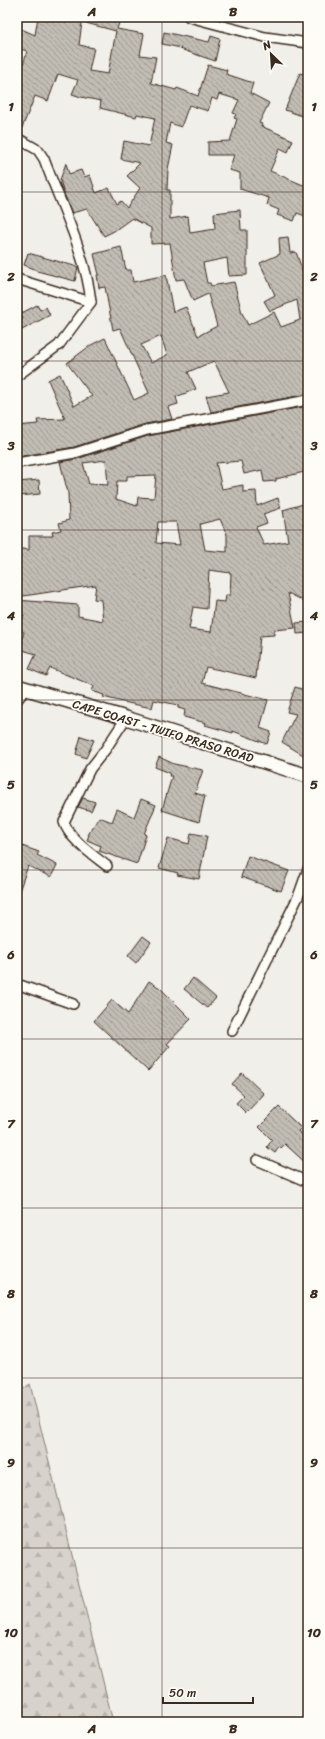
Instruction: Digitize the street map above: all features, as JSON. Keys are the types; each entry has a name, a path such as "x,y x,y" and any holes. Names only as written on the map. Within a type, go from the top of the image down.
{"main road":[{"name":"CAPE COAST - TWIFO PRASO ROAD","path":"20,692 126,718 308,776"}],"street":[{"path":"190,17 265,36 308,43"},
{"path":"17,138 38,150 44,160 76,245 88,282 91,302 59,345 17,376"},
{"path":"17,279 91,302"},
{"path":"17,463 75,453 147,430 308,400"},
{"path":"107,866 88,852 66,830 64,822 90,769 105,750 126,718"},
{"path":"232,1032 298,897 308,869"},
{"path":"17,984 73,1004"},
{"path":"257,1160 308,1182"}],"green space":[{"path":"30,1384 113,1722 17,1722 17,1394"}],"building":[{"path":"38,17 121,17 117,29 144,34 140,55 156,57 151,83 176,90 177,88 198,96 208,65 227,70 226,74 253,83 250,93 269,103 259,123 262,124 261,126 293,140 288,152 280,148 270,171 308,187 308,217 297,213 294,221 277,215 279,210 267,205 269,198 240,189 240,173 229,170 234,155 208,155 208,142 230,141 237,119 234,118 236,114 233,113 239,100 219,94 217,100 212,98 208,111 189,105 181,127 170,123 166,143 173,145 168,169 167,190 170,190 170,219 188,216 190,233 215,229 214,213 240,210 241,230 247,230 247,275 229,276 227,258 203,263 207,283 210,283 211,286 234,282 242,313 248,325 274,312 281,327 300,320 297,300 270,311 264,301 275,295 260,263 280,254 279,238 288,237 290,253 296,252 303,272 308,271 308,295 306,295 308,308 308,394 211,412 206,396 229,392 214,361 188,372 196,389 176,397 178,404 168,407 172,419 145,424 74,447 17,457 17,426 38,424 37,420 65,419 48,380 60,374 74,406 92,396 67,363 91,345 105,338 134,400 149,393 120,328 113,330 105,287 99,288 97,275 99,275 94,254 121,247 126,270 131,270 133,282 166,275 173,312 186,307 198,336 217,326 208,294 193,301 184,279 176,280 170,243 151,244 151,228 132,218 114,231 104,236 87,209 72,213 60,180 66,163 69,174 81,170 84,177 90,175 96,193 109,188 117,204 121,201 127,208 140,188 127,176 140,163 121,159 124,141 149,146 155,118 137,114 136,117 100,108 101,101 72,94 78,80 58,74 48,101 35,96 20,133 17,132 17,71 21,72 27,51 17,48 17,27 35,35","holes":["82,22 116,31 108,74 89,71 94,48 79,45","161,336 167,355 151,363 141,345"]},
{"path":"164,32 209,42 211,36 220,39 215,61 180,49 181,48 162,44"},
{"path":"300,73 308,76 308,118 285,110"},
{"path":"28,253 78,267 75,281 37,271 24,265"},
{"path":"37,305 40,310 46,307 50,315 22,330 18,322 23,319 20,314"},
{"path":"308,406 308,471 276,479 276,481 264,482 262,470 244,474 241,461 216,463 222,489 243,485 243,492 256,491 257,506 278,498 281,508 263,514 267,523 256,527 264,545 288,541 283,510 303,504 308,518 308,540 304,541 308,577 308,603 288,593 295,628 274,630 274,635 260,636 256,678 206,667 202,683 268,700 260,728 271,732 267,744 233,731 233,733 184,717 185,710 178,708 178,705 154,700 152,708 123,702 103,697 104,695 92,691 94,686 50,668 46,676 29,669 36,654 19,649 24,632 18,629 24,615 17,612 17,600 78,605 78,616 103,621 101,600 94,599 96,585 17,597 17,548 29,550 29,536 53,536 52,532 61,530 59,523 69,520 68,493 60,462 77,459 148,436","holes":["106,460 108,485 89,484 83,463","156,475 154,498 138,497 137,506 116,499 117,481 127,481 127,476","220,519 227,535 227,552 205,550 200,524","158,522 176,522 180,545 156,543","209,570 231,573 230,595 226,595 225,602 215,601 211,632 189,629 193,607 207,609"]},
{"path":"39,480 40,494 19,496 18,482"},
{"path":"308,622 308,633 297,634 296,623"},
{"path":"295,687 308,691 308,758 282,742 296,714 287,712"},
{"path":"81,736 94,740 86,758 76,754"},
{"path":"159,757 174,764 203,770 195,793 205,796 199,822 162,810 172,776 169,776 170,773 155,767"},
{"path":"83,798 95,802 91,811 78,807"},
{"path":"141,799 156,805 144,834 146,835 137,864 99,851 101,846 87,840 88,835 99,817 112,822 117,809 134,817"},
{"path":"191,833 207,836 199,879 177,875 178,873 159,868 168,838 189,844"},
{"path":"22,846 39,852 37,855 57,865 51,877 28,866 18,894 17,859"},
{"path":"248,856 289,871 281,891 241,877"},
{"path":"143,936 151,942 136,963 128,956"},
{"path":"193,978 216,998 207,1008 184,989"},
{"path":"149,981 160,988 191,1019 167,1044 170,1046 148,1071 94,1021 112,1000 128,1014"},
{"path":"242,1073 264,1094 246,1113 236,1103 244,1095 232,1084"},
{"path":"279,1107 301,1128 298,1131 308,1140 308,1165 285,1144 281,1148 279,1147 275,1153 267,1147 272,1140 259,1127"}]}
